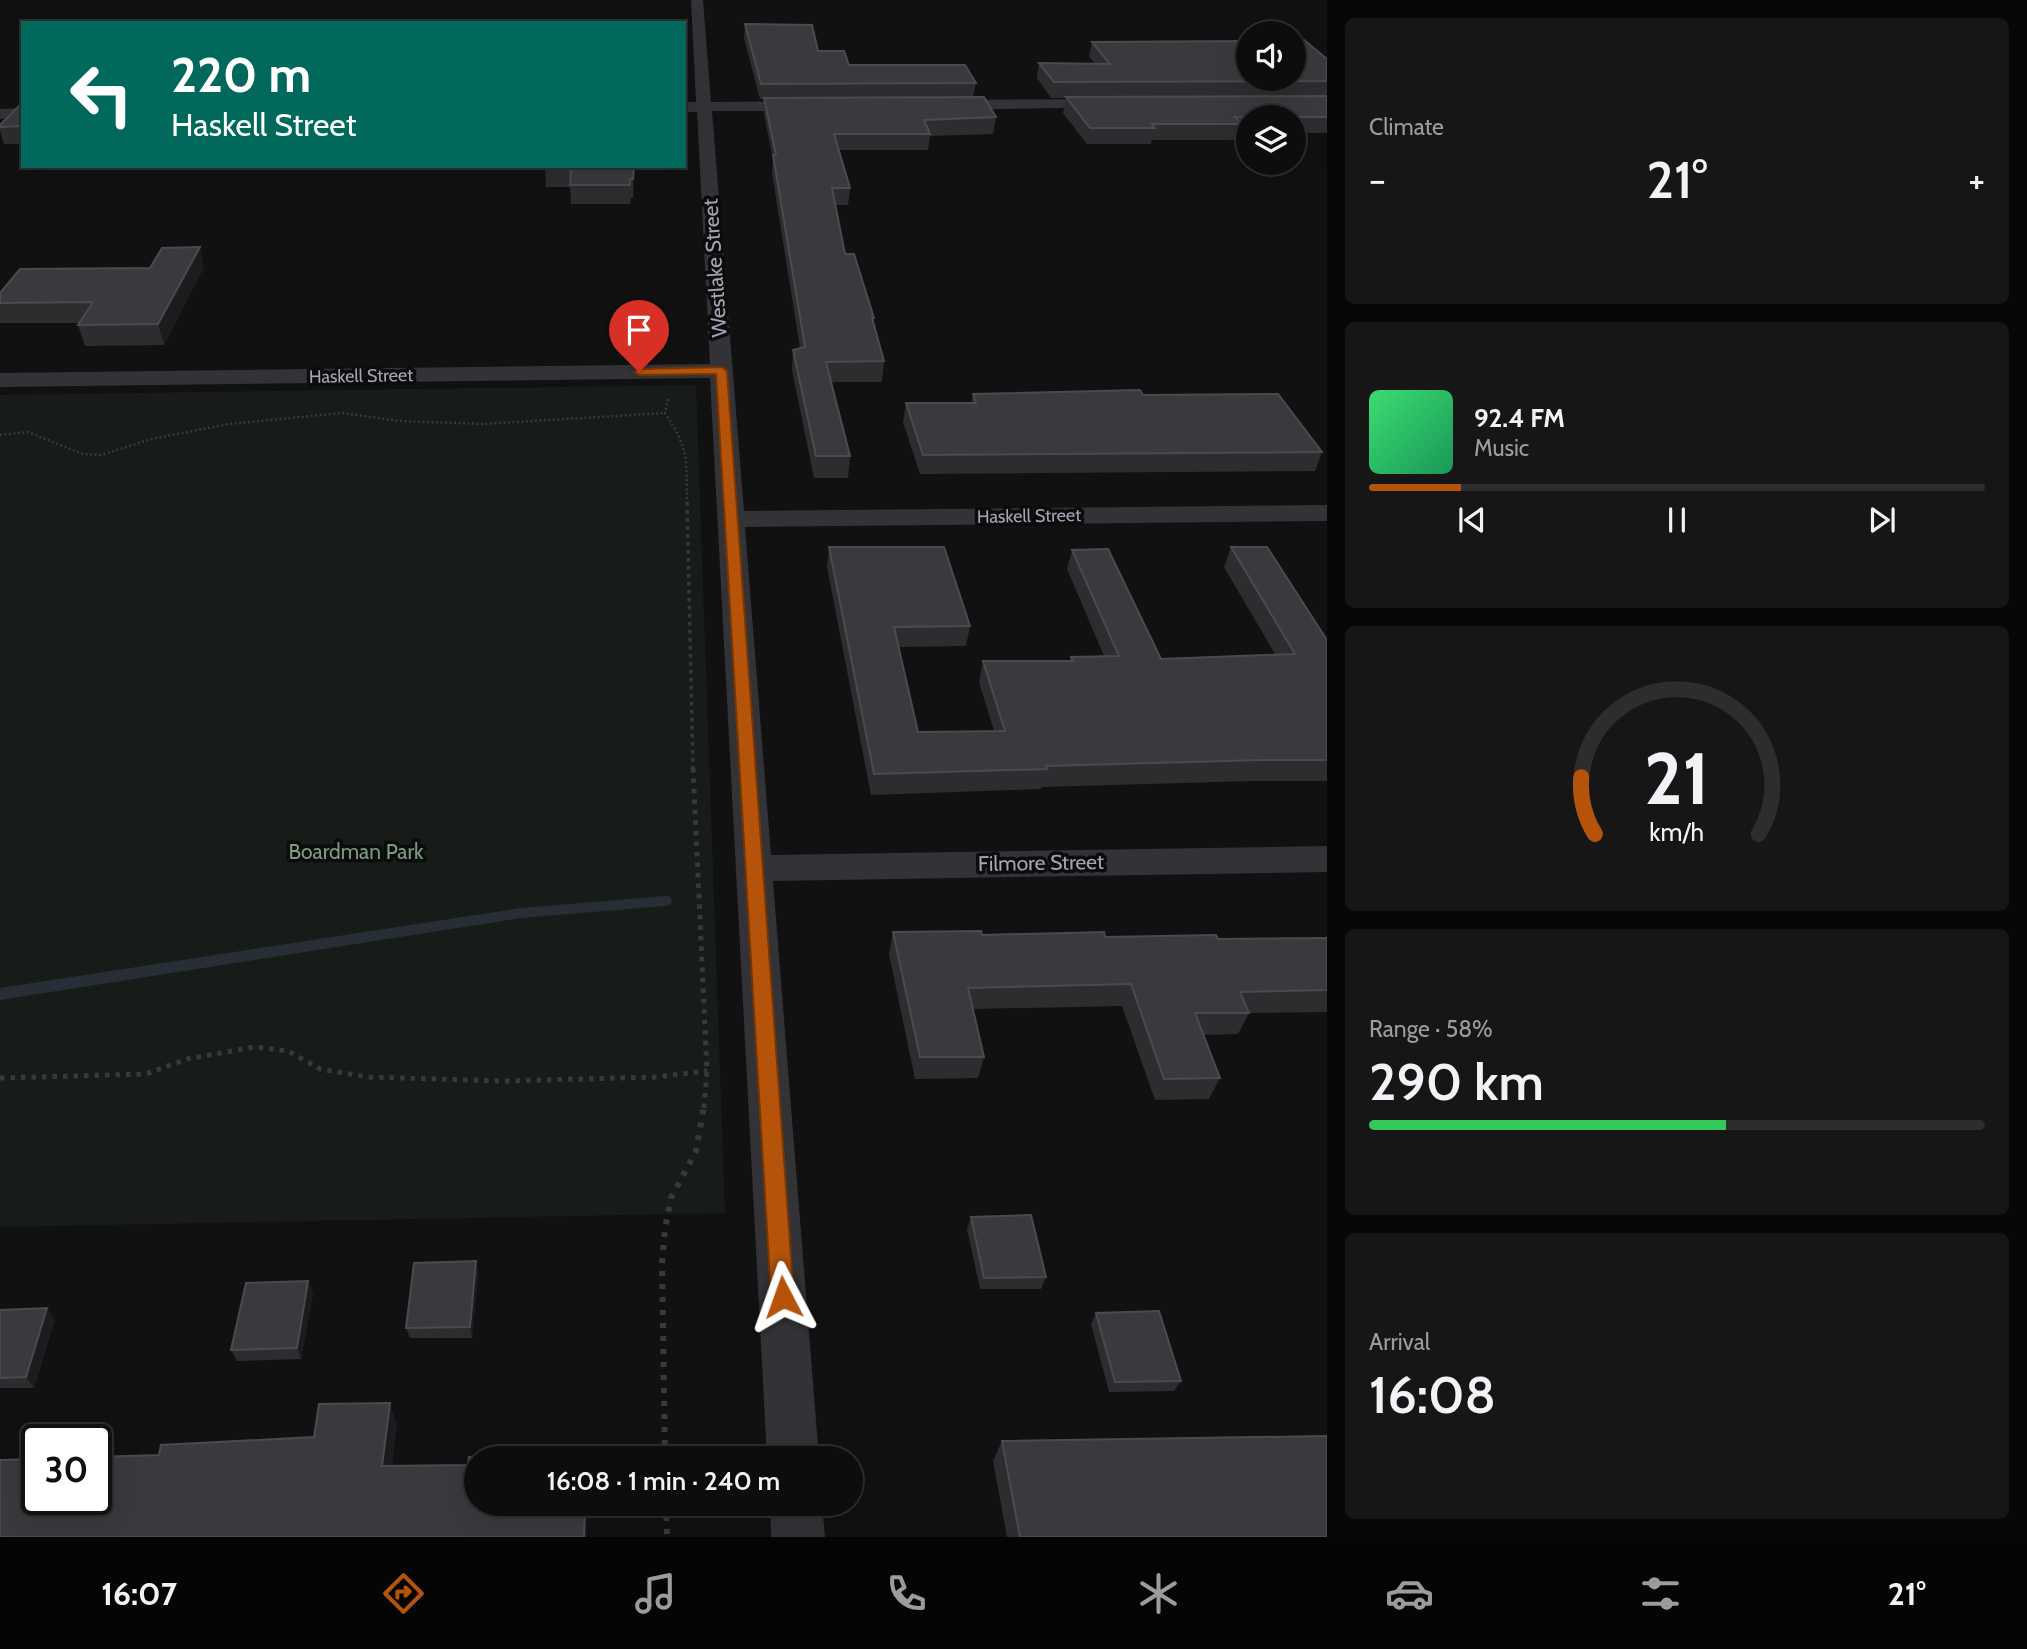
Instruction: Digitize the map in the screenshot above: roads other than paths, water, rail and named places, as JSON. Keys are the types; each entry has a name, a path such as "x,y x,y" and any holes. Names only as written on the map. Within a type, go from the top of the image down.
{"street":[{"name":"Westlake Street","path":"697,0 694,107 722,371 792,1446"},
{"path":"930,105 1123,104"},
{"path":"694,107 820,106"},
{"path":"0,114 21,113"},
{"name":"Haskell Street","path":"0,380 722,371"},
{"name":"Haskell Street","path":"732,519 1327,513"},
{"name":"Filmore Street","path":"755,869 1327,859"},
{"path":"797,1516 798,1537"}],"waterway":[{"path":"0,994 521,913 665,901"}],"park label":[{"name":"Boardman Park","path":"356,852"}]}
